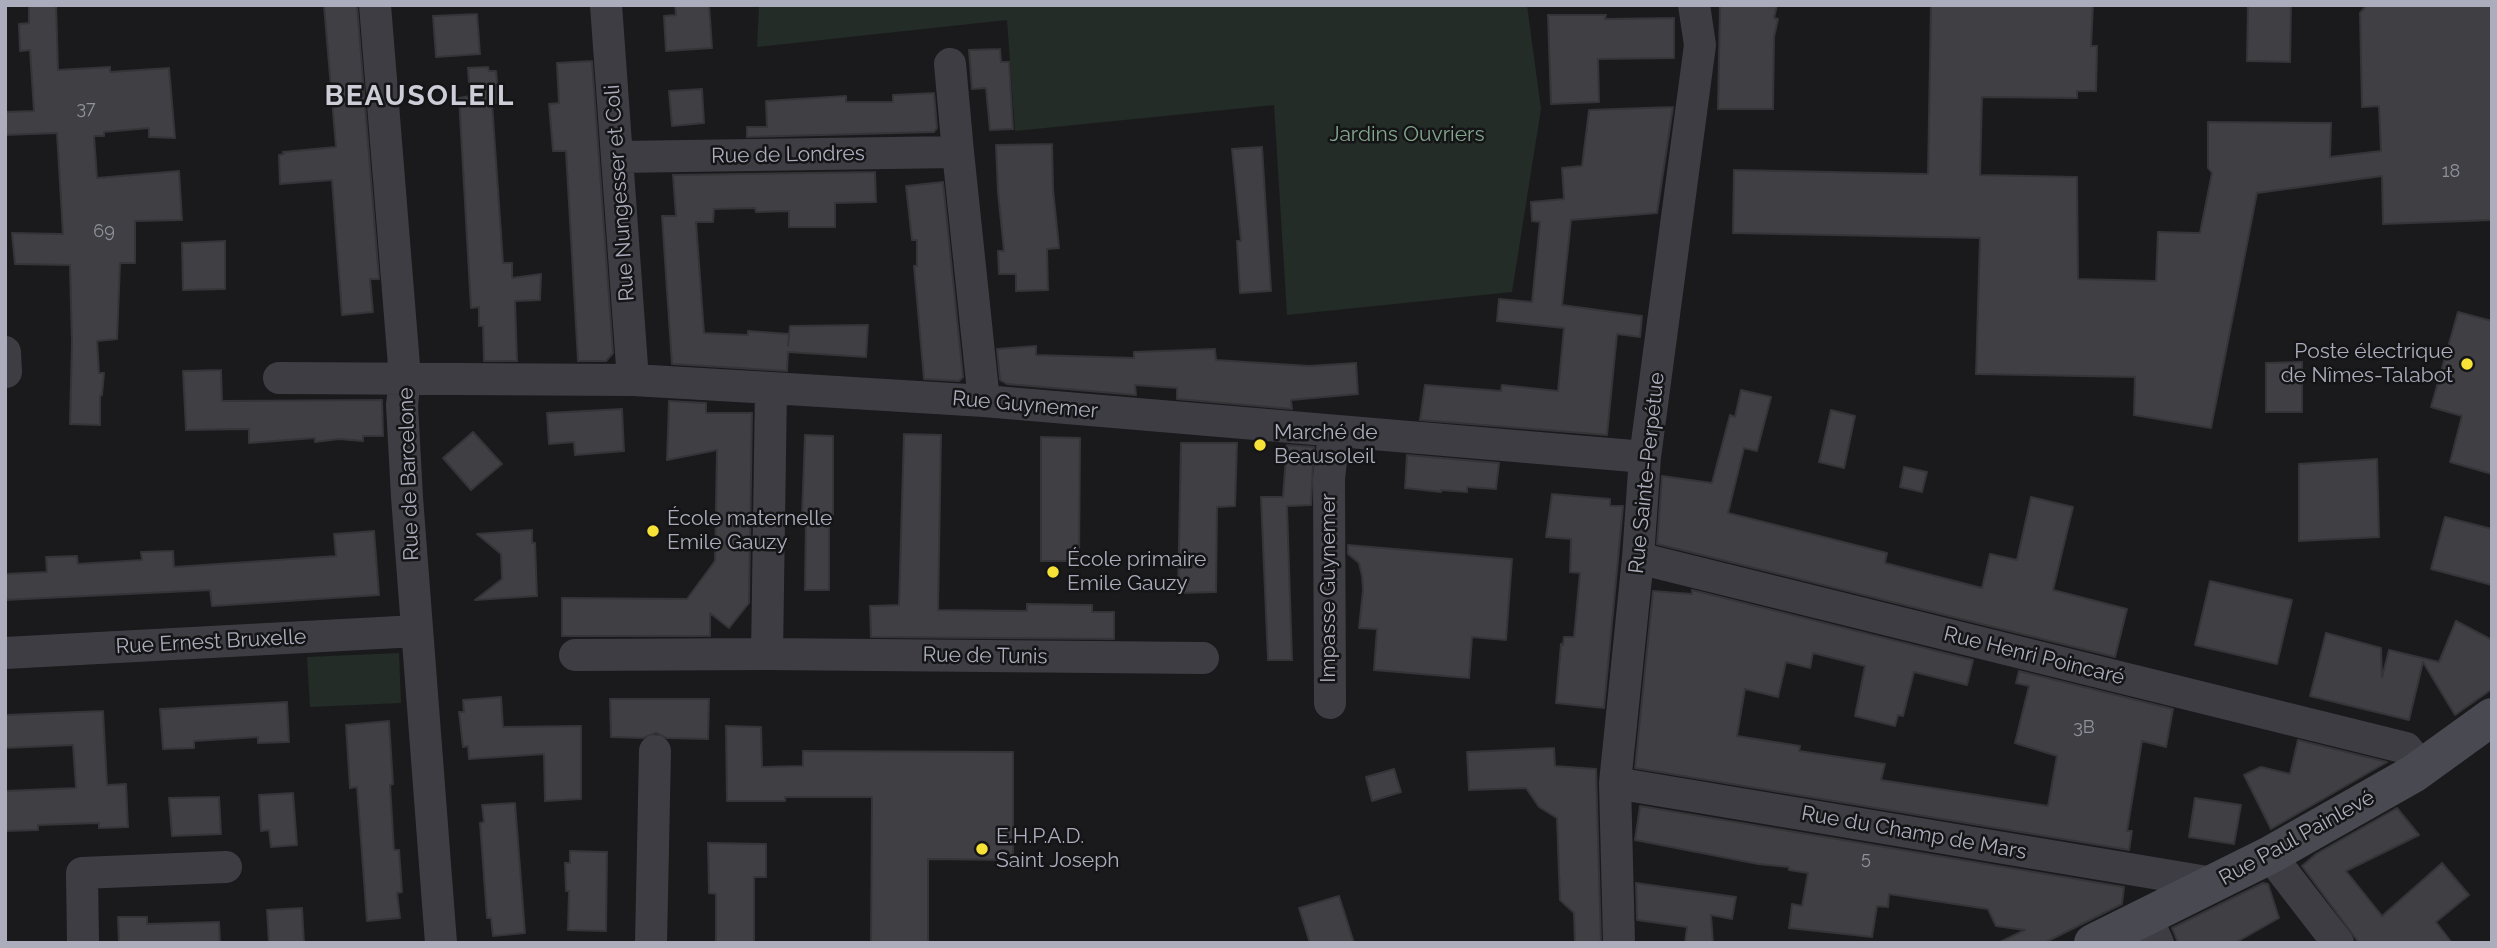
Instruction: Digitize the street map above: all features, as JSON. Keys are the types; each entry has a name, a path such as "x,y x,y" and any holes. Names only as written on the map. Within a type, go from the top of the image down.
{"street":[{"name":"Rue de Barcelone","path":"375,5 405,378 402,405 441,943"},
{"name":"Rue Nungesser et Coli","path":"606,5 633,380"},
{"name":"Rue Sainte-Perpétue","path":"1619,943 1615,783 1638,558 1645,457 1700,45 1694,5"},
{"path":"950,64 984,401"},
{"name":"Rue de Londres","path":"617,157 958,152"},
{"name":"Rue Guynemer","path":"279,378 633,380 984,401 1645,457"},
{"path":"767,654 771,388"},
{"name":"Impasse Guynemer","path":"1330,703 1329,479 1334,432"},
{"name":"Rue Henri Poincaré","path":"1638,558 2406,748 2422,768"},
{"name":"Rue Ernest Bruxelle","path":"5,653 417,631"},
{"name":"Rue de Tunis","path":"575,655 1203,658"},
{"name":"Rue Paul Painlevé","path":"2093,943 2152,930 2213,883 2270,855 2422,768 2492,717"},
{"path":"651,943 655,751"},
{"name":"Rue du Champ de Mars","path":"1615,783 2213,883"},
{"path":"2270,855 2338,943"},
{"path":"83,943 82,873 226,867"}],"green space":[{"name":"Jardins Ouvriers","path":"759,5 1527,5 1541,109 1512,292 1287,315 1274,105 1015,131 1007,20 757,47"},
{"path":"399,653 401,703 310,707 307,657"}],"building":[{"path":"29,5 56,5 58,70 110,67 110,72 169,68 175,138 149,137 149,128 104,132 104,136 94,136 97,178 179,171 182,220 135,221 135,263 120,263 117,339 97,341 99,373 104,373 100,396 100,425 70,424 70,265 15,264 12,233 63,234 57,133 5,135 5,112 34,111 30,50 20,51 19,24 29,23"},
{"path":"324,5 357,5 379,279 370,279 373,312 342,315 332,180 280,184 279,155 284,154 283,152 336,147"},
{"path":"675,5 709,5 712,48 666,51 664,16 676,15"},
{"path":"1720,5 1777,5 1774,18 1778,19 1774,37 1773,109 1718,109"},
{"path":"1931,5 2093,5 2091,46 2097,46 2096,91 2077,91 2077,98 1982,97 1980,175 2077,177 2078,279 2156,281 2158,232 2200,233 2212,173 2208,168 2208,122 2331,123 2330,157 2381,151 2379,106 2362,107 2360,13 2367,5 2492,5 2492,220 2383,224 2382,176 2257,193 2211,428 2134,415 2135,377 1976,374 1980,238 1733,233 1734,170 1928,174"},
{"path":"2248,5 2291,5 2290,62 2247,61"},
{"path":"477,14 480,54 436,57 433,16"},
{"path":"1548,15 1606,15 1605,19 1674,18 1674,58 1598,59 1599,102 1551,104"},
{"path":"1000,49 1001,62 1009,62 1013,129 990,130 986,88 972,89 969,50"},
{"path":"592,61 613,353 606,361 578,361 566,151 553,151 549,104 559,103 557,63"},
{"path":"488,67 489,71 496,71 499,103 492,103 503,263 512,263 512,278 541,274 540,300 515,301 517,361 484,361 483,326 479,326 479,307 471,308 459,98 470,96 468,68"},
{"path":"702,89 704,123 672,126 669,91"},
{"path":"934,93 937,128 934,132 747,137 747,127 767,127 766,101 846,96 846,102 893,102 893,95"},
{"path":"1673,107 1657,213 1571,220 1562,305 1642,316 1640,337 1617,334 1607,435 1420,420 1425,385 1501,391 1502,385 1558,391 1564,328 1497,321 1499,299 1532,302 1540,222 1532,221 1531,202 1564,199 1562,168 1582,166 1589,110"},
{"path":"1052,144 1059,248 1047,249 1048,290 1016,291 1016,274 999,274 998,251 1004,251 996,145"},
{"path":"1262,147 1271,291 1240,293 1237,241 1241,241 1232,149"},
{"path":"875,172 876,202 835,203 835,227 789,227 789,211 756,212 755,208 714,209 713,222 696,222 704,333 748,335 748,331 789,334 788,346 790,326 868,325 866,357 788,352 787,371 672,364 662,216 676,216 673,175"},
{"path":"943,182 963,377 959,381 924,379 914,266 917,266 917,240 912,240 906,186"},
{"path":"225,241 225,289 183,290 182,243"},
{"name":"Poste électrique de Nîmes-Talabot","path":"2458,312 2492,321 2492,474 2450,462 2462,416 2431,407"},
{"path":"1036,346 1036,355 1134,358 1134,352 1215,349 1216,360 1309,366 1356,363 1358,394 1291,400 1292,409 1177,399 1177,388 1135,385 1136,395 1007,384 1000,380 997,349"},
{"path":"2302,362 2302,412 2266,412 2266,363"},
{"path":"221,370 222,401 382,400 383,436 363,436 363,441 339,439 315,442 315,438 249,443 249,429 186,430 183,371"},
{"path":"1741,390 1771,397 1757,451 1744,448 1728,513 1887,553 1885,563 1982,588 1990,554 2017,560 2031,497 2073,507 2053,590 2127,609 2115,657 1657,544 1662,476 1712,483 1730,415 1735,417"},
{"path":"669,401 706,403 706,413 752,413 749,603 729,628 710,613 710,636 562,636 562,598 687,599 715,561 717,450 667,460"},
{"path":"622,409 624,451 575,455 574,442 549,444 547,413"},
{"path":"1831,410 1855,416 1844,468 1819,462"},
{"path":"473,432 502,464 471,490 443,458"},
{"path":"904,434 941,435 938,610 1027,611 1027,604 1092,605 1092,612 1114,612 1114,639 871,637 870,606 899,605"},
{"path":"805,435 833,436 829,590 805,590 806,516 802,516"},
{"path":"1041,437 1080,438 1079,561 1041,561"},
{"path":"1181,443 1237,443 1235,506 1217,507 1216,592 1178,593"},
{"path":"1287,445 1314,447 1311,505 1287,506 1292,660 1268,660 1261,497 1283,497"},
{"path":"1407,455 1499,463 1496,489 1467,487 1467,492 1441,492 1405,488"},
{"path":"2377,459 2379,537 2299,541 2299,464"},
{"path":"1904,467 1927,472 1922,492 1900,487"},
{"path":"1552,494 1610,499 1610,506 1623,506 1604,708 1556,703 1561,644 1563,645 1564,637 1574,637 1580,573 1570,572 1571,539 1546,537"},
{"path":"2445,517 2492,529 2492,585 2431,569"},
{"path":"532,530 537,596 475,600 502,579 501,554 477,534"},
{"path":"374,531 379,595 212,606 210,590 5,600 5,574 47,572 46,557 77,556 78,564 142,560 141,552 173,551 174,567 336,556 334,534"},
{"path":"1348,545 1512,559 1506,640 1472,637 1469,678 1374,670 1377,629 1359,628 1362,576 1359,563 1348,554"},
{"path":"2210,581 2292,600 2277,664 2195,645"},
{"path":"1692,590 1973,660 1967,685 1914,672 1903,716 1898,715 1895,726 1855,716 1865,666 1813,653 1810,668 1786,662 1778,697 1745,689 1737,736 1800,746 1799,751 1885,764 1881,780 2048,806 2057,756 2015,743 2029,686 2016,683 2019,671 2173,709 2166,747 2142,741 2127,831 2132,831 2129,850 1635,768 1653,591 1692,594"},
{"path":"2456,621 2492,640 2492,689 2455,715 2423,662 2409,720 2310,696 2326,633 2381,648 2382,677 2389,650 2439,662"},
{"path":"501,697 503,727 581,726 581,799 545,801 544,754 469,759 468,746 463,747 459,712 464,712 463,700"},
{"path":"610,699 709,699 708,739 667,738 656,733 643,738 611,737"},
{"path":"287,702 289,742 258,743 258,737 194,741 194,748 163,749 160,709"},
{"path":"103,711 107,785 126,784 128,827 99,828 99,823 38,825 38,830 5,831 5,791 76,788 73,745 5,748 5,715"},
{"path":"389,721 394,850 399,850 402,892 397,893 400,918 367,921 357,787 350,788 346,725"},
{"name":"E.H.P.A.D. Saint Joseph","path":"726,726 761,727 762,767 803,766 803,751 1013,752 1013,860 928,859 928,943 871,943 872,797 785,797 785,801 727,801"},
{"path":"2298,740 2387,762 2271,829 2244,775 2261,767 2290,774"},
{"path":"1554,748 1555,766 1596,769 1601,943 1575,943 1574,913 1560,900 1557,818 1539,807 1526,788 1469,790 1467,752"},
{"path":"1394,769 1401,792 1372,801 1366,777"},
{"path":"293,793 297,845 271,847 269,830 261,831 259,795"},
{"path":"219,797 221,834 172,836 169,798"},
{"path":"2195,798 2241,805 2234,844 2189,837"},
{"path":"515,803 525,933 493,936 491,918 487,918 480,823 484,822 482,805"},
{"path":"1640,806 2124,887 2122,904 2044,943 1998,943 2025,930 1996,926 1988,909 1889,894 1888,907 1877,906 1872,937 1789,928 1792,904 1802,906 1808,873 1789,870 1789,867 1758,864 1635,840"},
{"path":"2397,808 2419,835 2346,871 2382,916 2442,863 2469,895 2436,922 2452,943 2359,943 2302,866 2316,854"},
{"path":"708,843 766,844 766,877 754,877 754,943 716,943 716,894 709,893"},
{"path":"570,851 607,852 606,931 568,930 569,891 566,891 565,863 570,863"},
{"path":"1636,883 1736,897 1732,919 1711,915 1713,943 1685,943 1687,927 1637,920"},
{"path":"2263,883 2268,884 2279,918 2235,943 2178,943 2172,928"},
{"path":"1339,896 1354,943 1310,943 1299,908"},
{"path":"302,908 304,943 269,943 267,910"},
{"path":"118,917 147,917 147,924 219,922 220,943 119,943"}],"place":[{"name":"Poste électrique de Nîmes-Talabot","path":"2467,364"},
{"name":"Marché de Beausoleil","path":"1260,445"},
{"name":"École maternelle Emile Gauzy","path":"653,531"},
{"name":"École primaire Emile Gauzy","path":"1053,572"},
{"name":"E.H.P.A.D. Saint Joseph","path":"982,849"}],"district":[{"name":"BEAUSOLEIL","path":"420,97"}]}
